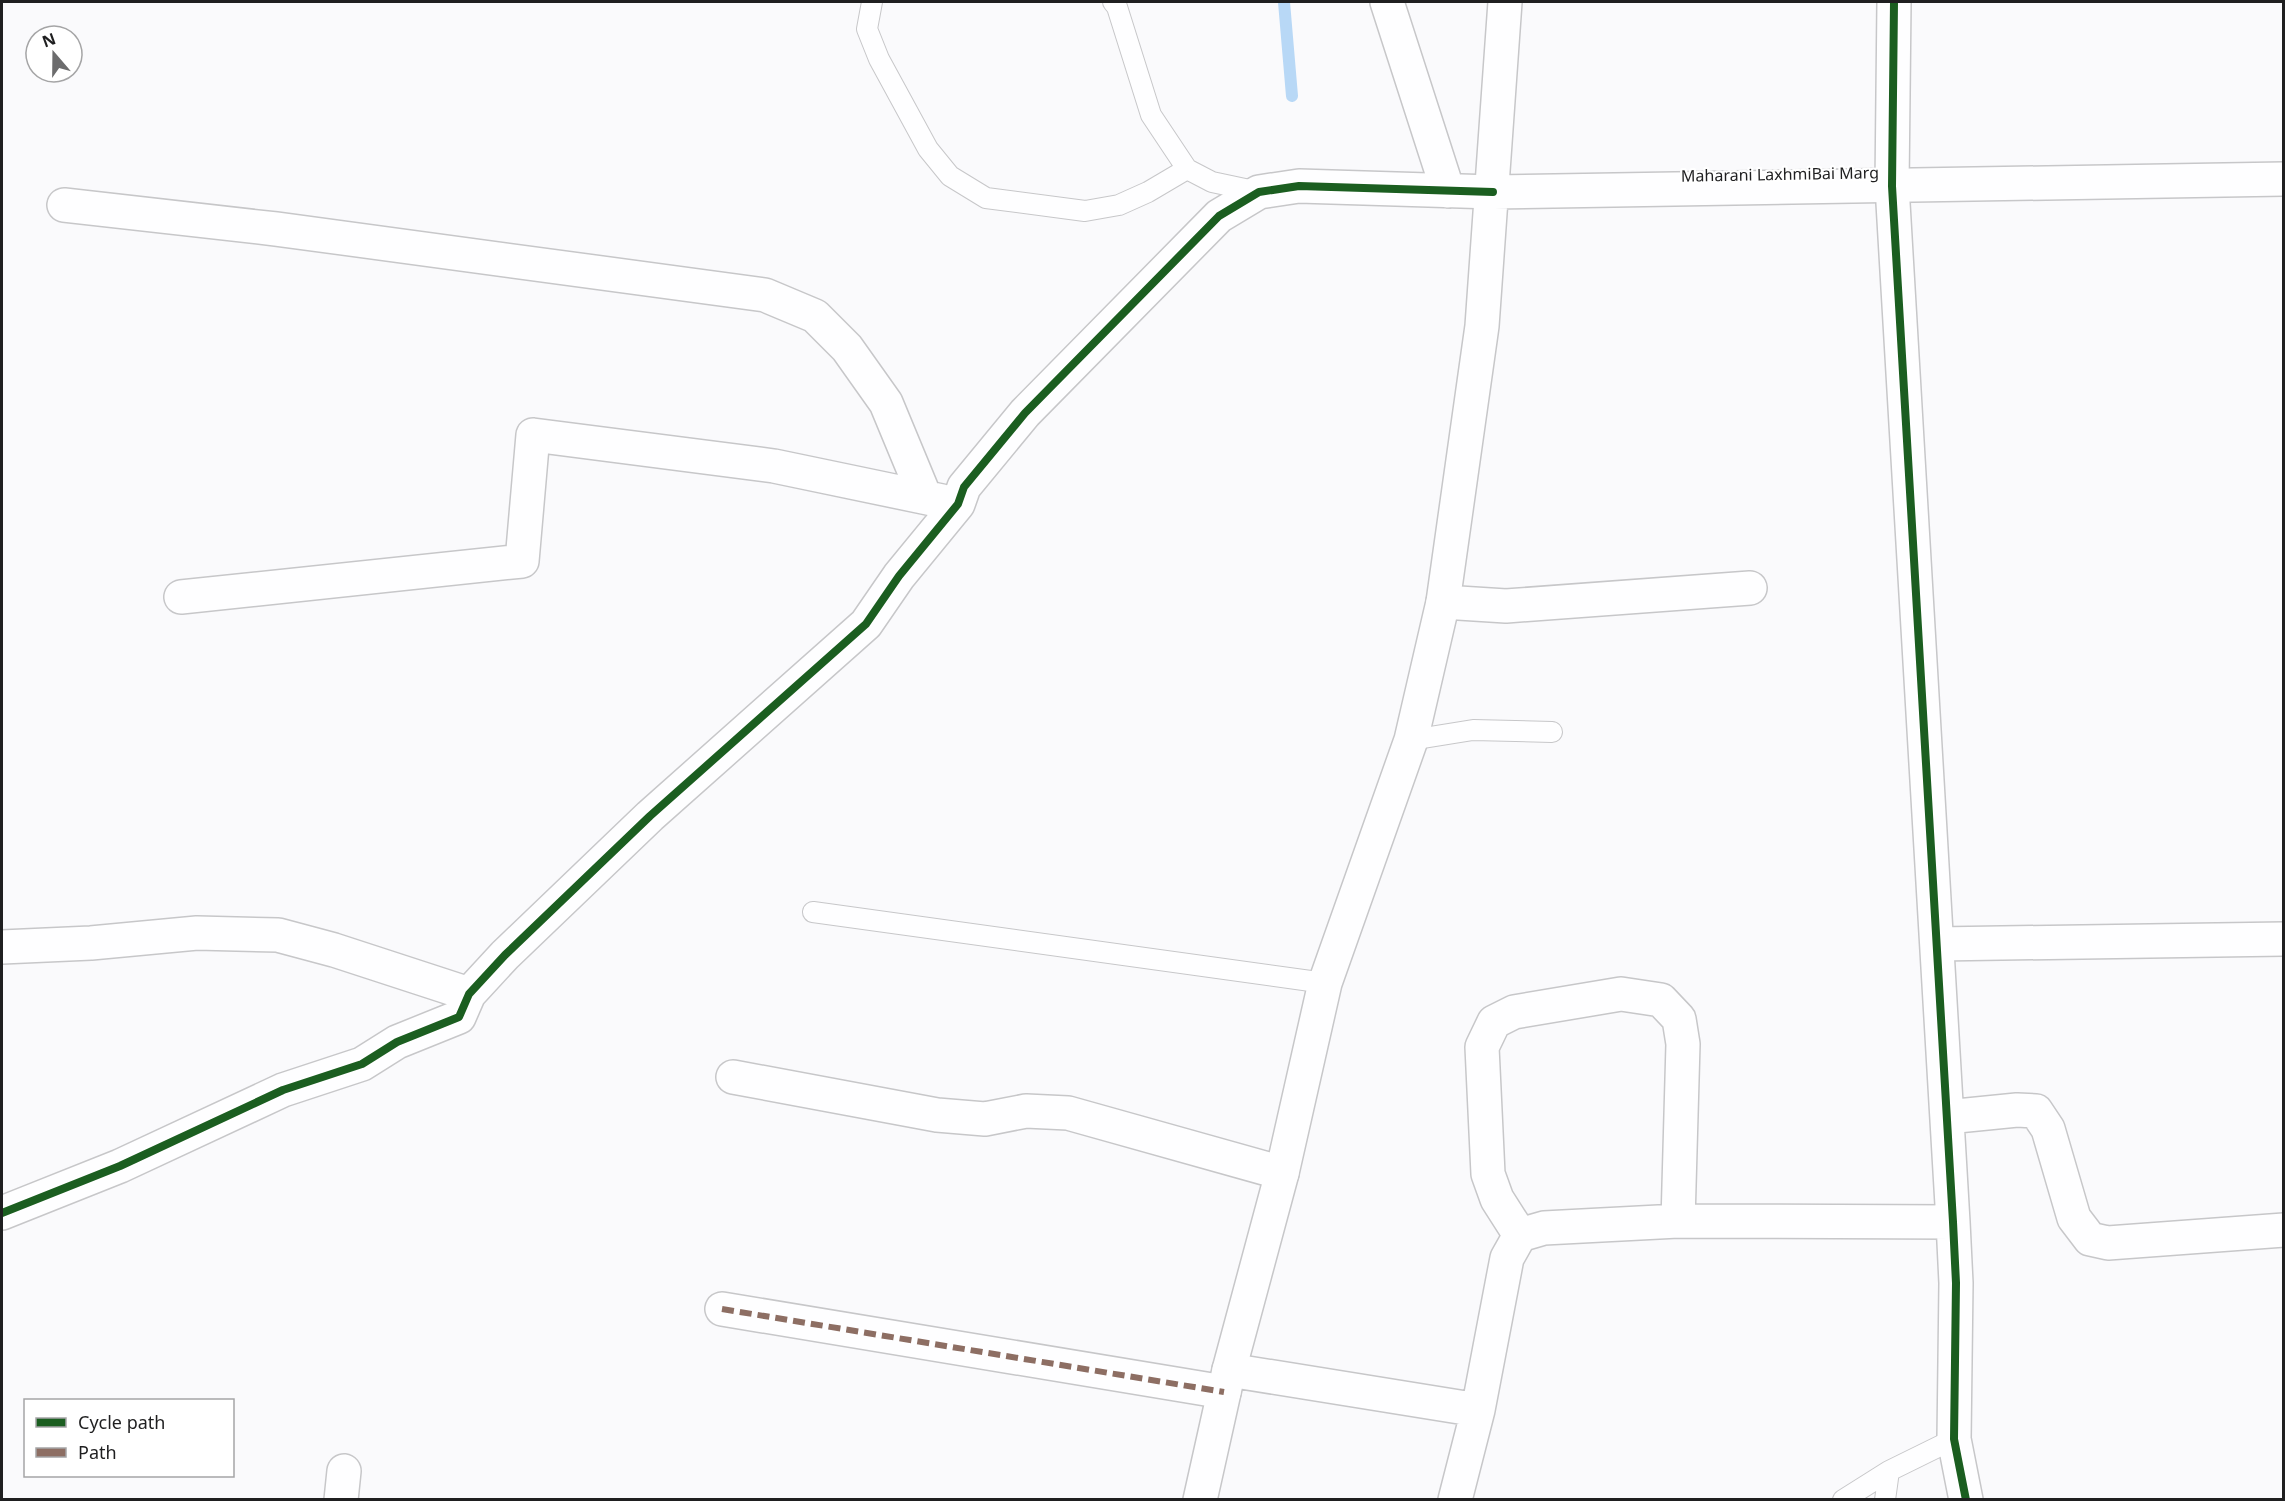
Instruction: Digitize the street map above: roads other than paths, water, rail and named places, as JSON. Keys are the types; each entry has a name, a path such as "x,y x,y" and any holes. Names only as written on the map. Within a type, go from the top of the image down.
{"street":[{"path":"1387,2 1448,190"},
{"path":"1200,1500 1227,1381 1282,1173 1325,983 1411,741 1443,602 1482,326 1493,192 1504,2"},
{"path":"1894,2 1892,186 1953,1222 1956,1283 1954,1439 1965,1500"},
{"name":"Maharani LaxhmiBai Marg","path":"1259,192 1299,186 1493,192 2283,179"},
{"path":"2,1213 120,1166 283,1090 362,1064 397,1042 459,1017 469,994 505,955 650,816 866,624 899,576 958,504 964,487 1025,413 1219,216 1259,192"},
{"path":"64,205 276,229 765,295 815,316 847,348 886,403 925,497"},
{"path":"181,597 522,561 533,435 774,466 958,504"},
{"path":"1443,602 1506,606 1750,588"},
{"path":"2,947 91,943 197,933 278,935 356,957 469,994"},
{"path":"1937,944 2283,939"},
{"path":"1520,1236 1497,1199 1488,1174 1482,1047 1494,1022 1514,1012 1621,994 1661,1000 1679,1018 1683,1044 1678,1221"},
{"path":"733,1077 937,1115 985,1119 1026,1111 1068,1113 1282,1173"},
{"path":"1947,1117 2017,1110 2036,1111 2048,1129 2074,1218 2090,1239 2108,1243 2283,1230"},
{"path":"1455,1500 1478,1410 1507,1258 1520,1236 1544,1228 1678,1221 1953,1222"},
{"path":"722,1309 1227,1381 1478,1410"}],"lane":[{"path":"872,2 867,29 879,59 928,149 950,176 986,198 1085,211 1119,205 1148,192 1187,169"},
{"path":"1113,2 1117,7 1151,115 1187,169 1212,182 1259,192"},
{"path":"1411,741 1473,730 1552,732"},
{"path":"813,912 1325,983"},
{"path":"1843,1500 1888,1471 1954,1439"},
{"path":"1885,1500 1888,1471"}],"waterway":[{"path":"1284,2 1292,96"}]}
